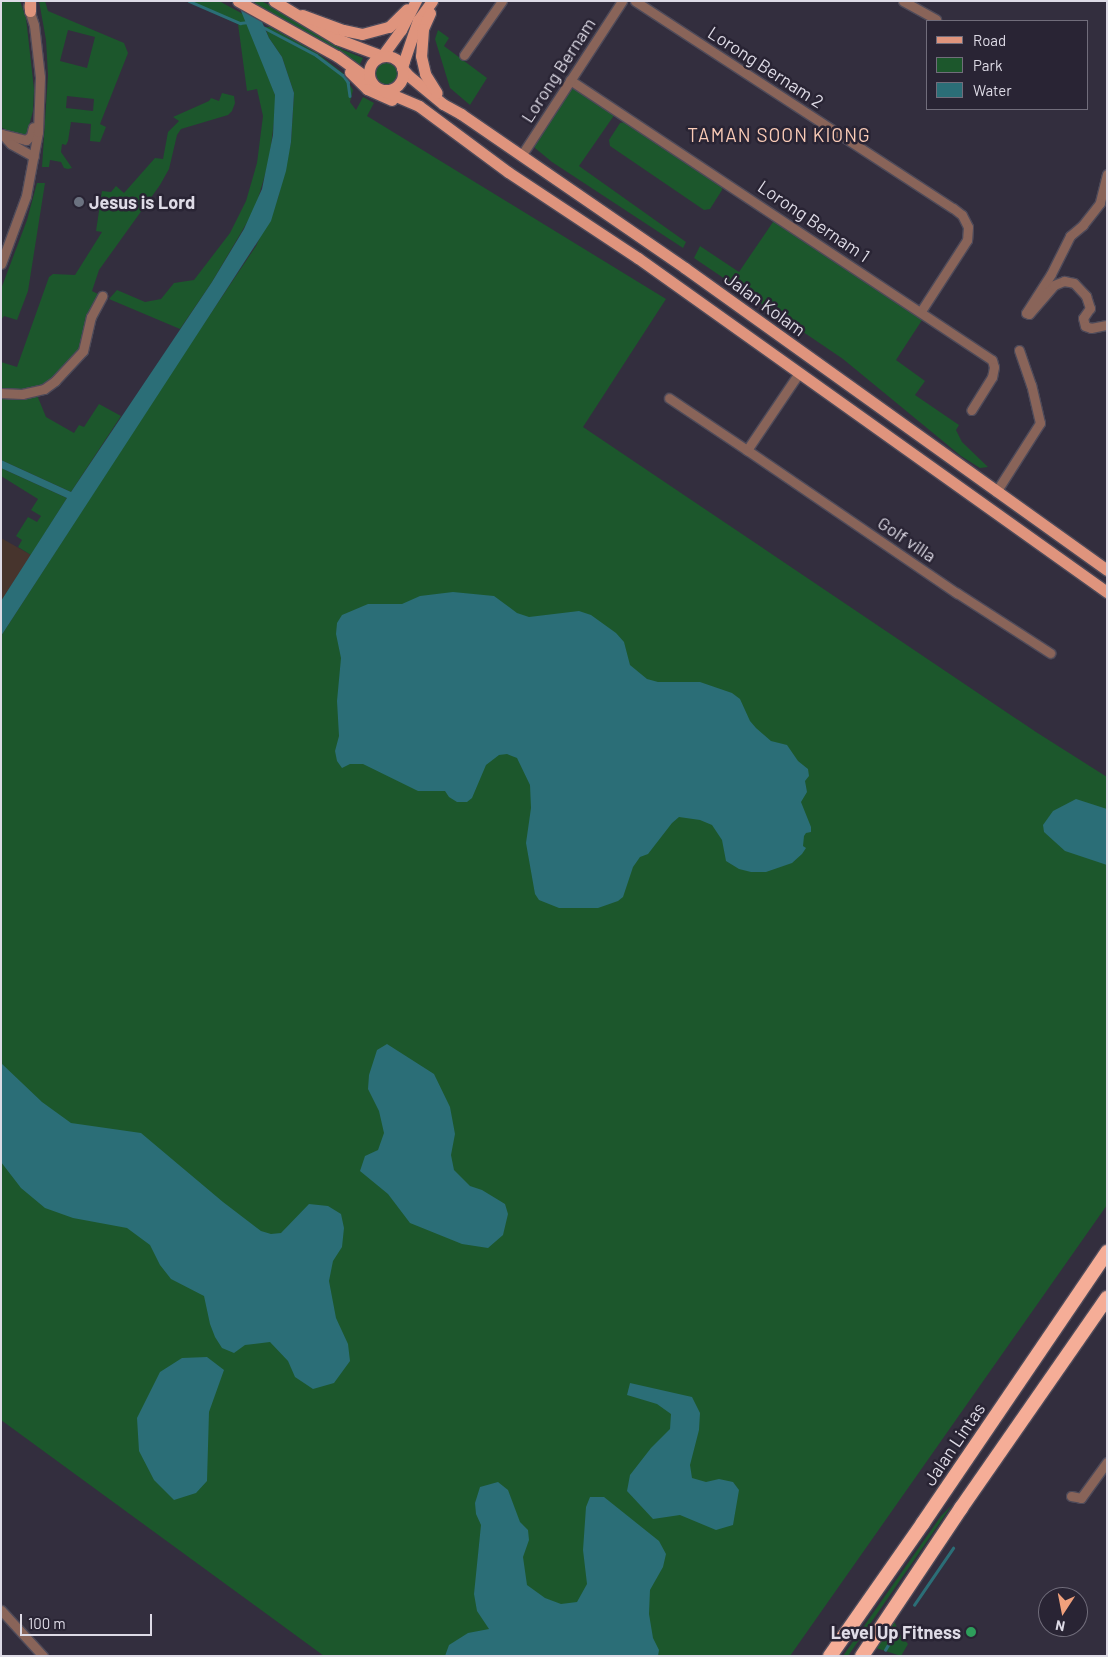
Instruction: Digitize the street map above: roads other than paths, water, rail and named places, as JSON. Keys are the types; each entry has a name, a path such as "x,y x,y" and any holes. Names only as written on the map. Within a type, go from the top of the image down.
{"highway":[{"name":"Jalan Lintas","path":"830,1656 1107,1252"},
{"path":"862,1656 961,1508 1107,1298"},
{"path":"923,1523 946,1498 951,1496 958,1500 961,1508"}],"main road":[{"name":"Jalan Kolam","path":"238,1 337,56 369,79"},
{"path":"274,1 296,13 318,19 342,30 362,34 389,27 414,1"},
{"path":"414,1 401,30 382,56 371,65 369,79 375,87 384,91 394,89 401,82 402,68 414,29 431,2"},
{"path":"431,2 422,36 422,66 434,91 461,114"},
{"path":"296,13 303,20 351,46 397,60 402,68"},
{"name":"Jalan Kolam","path":"324,50 368,90 383,98 430,115"},
{"name":"Jalan Kolam","path":"402,68 443,104 461,114 685,268 1107,570"},
{"name":"Jalan Kolam","path":"384,91 419,106 508,172 638,258 1107,592"},
{"path":"858,392 864,407 860,415"}],"street":[{"path":"464,55 502,1"},
{"name":"Lorong Bernam","path":"521,156 622,1"},
{"name":"Lorong Bernam 2","path":"635,1 962,215 968,227 966,240 921,311"},
{"path":"903,1 936,19"},
{"path":"1,264 26,196 40,116 38,53 29,4"},
{"name":"Lorong Bernam 1","path":"570,80 921,311 992,360 994,367 992,377 971,410"},
{"path":"2,134 21,140 30,139 34,122 40,116"},
{"path":"2,134 12,144 34,157"},
{"path":"1107,174 1100,203 1084,225 1070,236 1051,274 1026,312 1028,314 1054,285 1064,281 1074,283 1086,296 1090,308 1083,318 1086,326 1090,328 1107,325"},
{"path":"1,393 22,394 44,389 55,381 83,352 91,317 102,296"},
{"path":"996,492 1040,423 1031,384 1019,350"},
{"path":"747,450 799,373"},
{"name":"Golf villa","path":"670,398 957,593 1050,653"},
{"path":"1071,1496 1081,1498 1107,1462"},
{"path":"1,1610 43,1656"}],"water":[{"path":"237,1 253,1 269,38 282,57 294,93 291,142 286,171 271,221 1,636 1,601 67,498 1,468 1,460 71,492 212,282 244,229 262,189 273,135 275,95"},
{"path":"453,592 494,596 517,613 529,617 579,611 591,615 616,633 624,642 630,665 647,679 658,682 700,682 732,693 740,699 750,721 756,728 771,741 787,745 798,761 808,769 809,776 805,781 807,792 801,802 811,827 811,832 806,833 804,836 803,846 806,848 802,854 792,863 766,872 751,872 739,869 726,861 722,840 712,825 700,820 679,817 672,823 648,854 640,857 633,867 623,897 618,901 598,908 559,908 539,900 535,894 526,843 531,808 530,785 517,758 507,754 499,755 486,765 472,798 467,802 457,802 449,797 445,791 418,791 363,764 350,764 342,768 337,761 335,751 339,736 337,701 341,658 336,634 337,623 342,615 368,604 402,604 420,596"},
{"path":"1076,799 1107,809 1107,865 1065,851 1044,832 1043,825 1053,811"},
{"path":"387,1044 434,1074 450,1107 455,1134 451,1155 454,1170 470,1186 482,1190 505,1204 508,1214 503,1235 488,1248 462,1244 410,1223 388,1194 360,1171 365,1156 378,1150 384,1133 379,1111 368,1089 369,1075 377,1050"},
{"path":"1,1063 42,1102 71,1123 141,1133 223,1202 261,1231 271,1234 281,1233 309,1204 328,1206 341,1214 344,1228 342,1247 333,1261 329,1281 336,1318 348,1344 350,1361 334,1383 313,1389 295,1377 288,1361 270,1342 245,1345 234,1353 222,1348 210,1324 204,1296 171,1279 160,1265 150,1245 127,1228 73,1218 45,1208 21,1188 1,1162"},
{"path":"207,1357 224,1370 209,1412 207,1481 196,1493 174,1500 154,1480 139,1451 137,1418 160,1372 182,1358"},
{"path":"630,1383 692,1397 700,1413 699,1430 690,1465 692,1478 706,1482 719,1479 733,1482 739,1490 733,1525 716,1530 680,1515 653,1519 627,1491 630,1475 651,1448 670,1429 671,1414 657,1404 627,1395"},
{"path":"498,1482 508,1490 520,1522 528,1530 529,1540 523,1557 527,1585 545,1598 561,1604 577,1602 587,1584 583,1550 586,1507 590,1497 604,1497 659,1541 666,1554 663,1567 650,1590 649,1614 653,1638 659,1650 658,1656 445,1656 449,1645 468,1633 489,1629 477,1611 474,1594 481,1525 476,1514 475,1503 480,1487"}],"waterway":[{"path":"189,1 240,23 248,22"},
{"path":"263,27 316,55 343,75 348,82 350,96"},
{"path":"914,1605 953,1548"},
{"path":"885,1650 897,1630"}],"place":[{"name":"Jesus is Lord","path":"79,202"},
{"name":"Level Up Fitness","path":"971,1632"}],"district":[{"name":"TAMAN SOON KIONG","path":"779,135"}]}
